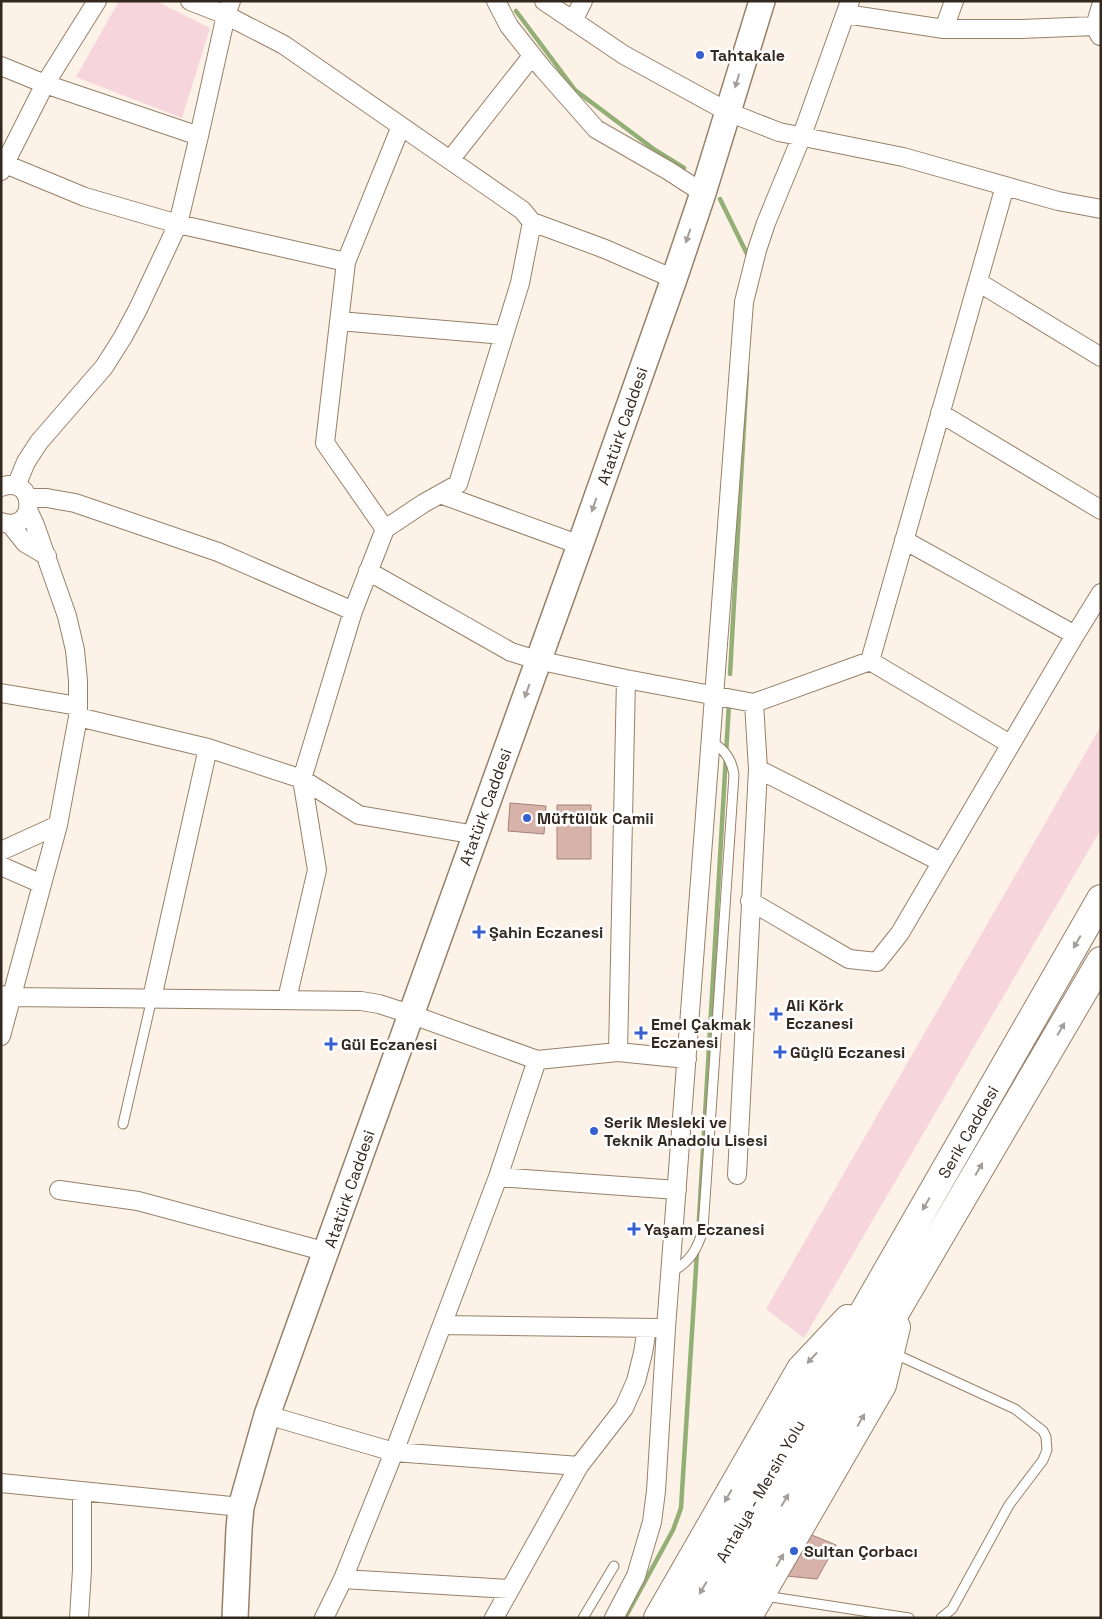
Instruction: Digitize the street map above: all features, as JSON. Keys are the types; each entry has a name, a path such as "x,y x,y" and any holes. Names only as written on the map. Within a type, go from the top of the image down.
{"highway":[{"name":"Serik Caddesi","path":"893,1289 1101,899"},
{"name":"Serik Caddesi","path":"845,1371 893,1289 1101,961"},
{"path":"753,1606 882,1385 890,1352 893,1289"},
{"path":"658,1618 802,1369 893,1289"},
{"name":"Antalya - Mersin Yolu","path":"685,1618 845,1371"},
{"name":"Antalya - Mersin Yolu","path":"716,1618 845,1371"}],"main road":[{"name":"Atatürk Caddesi","path":"235,1618 241,1507 267,1415 327,1252 410,1014 476,835 674,279 703,193 762,1"}],"street":[{"path":"97,1 45,84 3,168 85,197 178,224 346,262"},
{"path":"190,1 229,8 522,210 532,222 604,248 674,279"},
{"path":"496,1 509,26 532,56 596,129 703,193"},
{"path":"544,1 624,55 728,112 779,132 801,138 904,157 1058,201 1101,209"},
{"path":"573,21 583,1"},
{"path":"944,29 954,1"},
{"path":"614,1618 636,1576 652,1522 656,1491 670,1273 744,302 757,250 801,138 848,8 944,29 1098,31 1101,6"},
{"path":"5,523 21,520 18,495 26,462 39,442 104,367 138,309 178,224 229,8"},
{"path":"450,160 532,56"},
{"path":"1,66 45,84 199,136"},
{"path":"385,529 325,443 346,262 401,126"},
{"path":"870,661 1005,186"},
{"path":"287,999 317,870 302,779 354,611 385,529 424,503 458,484 520,282 532,222"},
{"path":"978,282 1101,357"},
{"path":"339,321 504,335"},
{"path":"940,413 1101,510"},
{"path":"440,494 580,545"},
{"path":"1,1036 6,996 42,884 58,824 78,711 75,650 67,616 47,556 18,495"},
{"path":"18,495 75,502 209,549 354,611"},
{"path":"5,523 25,543 47,556"},
{"path":"904,540 1074,635"},
{"path":"368,570 511,652 626,680 754,702 870,661"},
{"path":"750,901 849,959 877,962 900,933 1074,635 1101,594"},
{"path":"870,661 1010,744"},
{"path":"618,1052 626,680"},
{"path":"1,693 78,711 208,748 302,779 359,815 476,835"},
{"path":"736,1175 758,769 754,702"},
{"path":"152,998 208,748"},
{"path":"758,769 941,862"},
{"path":"1,851 58,824"},
{"path":"1,866 42,884"},
{"path":"6,996 361,1001 379,1004 410,1014 537,1060 618,1052 687,1059"},
{"path":"324,1618 343,1579 394,1452 498,1176 537,1060"},
{"path":"498,1176 677,1190"},
{"path":"59,1190 138,1201 327,1252"},
{"path":"442,1325 666,1328"},
{"path":"494,1618 579,1466 624,1408 636,1381 647,1328"},
{"path":"267,1415 394,1452 579,1466"},
{"path":"1,1483 241,1507"},
{"path":"79,1618 82,1570 82,1491"},
{"path":"343,1579 509,1589"}],"lane":[{"path":"670,1273 689,1259 696,1250 703,1229 734,775 733,767 726,754 710,742"},
{"path":"123,1124 152,998"},
{"path":"890,1352 1015,1409 1043,1431 1048,1444 1043,1460 1009,1505 952,1609 941,1618"},
{"path":"583,1618 614,1566"},
{"path":"753,1606 909,1618"}],"shaded area":[{"path":"119,1 156,1 210,28 182,118 76,77"},
{"path":"1101,726 1101,829 804,1338 766,1309"}],"building":[{"name":"Müftülük Camii","path":"510,803 546,806 544,834 508,831"},
{"path":"557,805 591,805 591,859 557,859"},
{"path":"802,1531 836,1545 817,1579 776,1575"}],"waterway":[{"path":"516,11 575,90 655,150 684,168"},
{"path":"720,199 749,258"},
{"path":"730,674 747,372"},
{"path":"698,1236 729,703"},
{"path":"625,1618 673,1530 681,1508 697,1252"}],"place":[{"name":"Tahtakale","path":"700,55"},
{"name":"Müftülük Camii","path":"527,818"},
{"name":"Şahin Eczanesi","path":"479,932"},
{"name":"Ali Körk Eczanesi","path":"776,1014"},
{"name":"Emel Çakmak Eczanesi","path":"641,1033"},
{"name":"Gül Eczanesi","path":"331,1044"},
{"name":"Güçlü Eczanesi","path":"780,1052"},
{"name":"Serik Mesleki ve Teknik Anadolu Lisesi","path":"594,1131"},
{"name":"Yaşam Eczanesi","path":"634,1229"},
{"name":"Sultan Çorbacı","path":"794,1551"}]}
